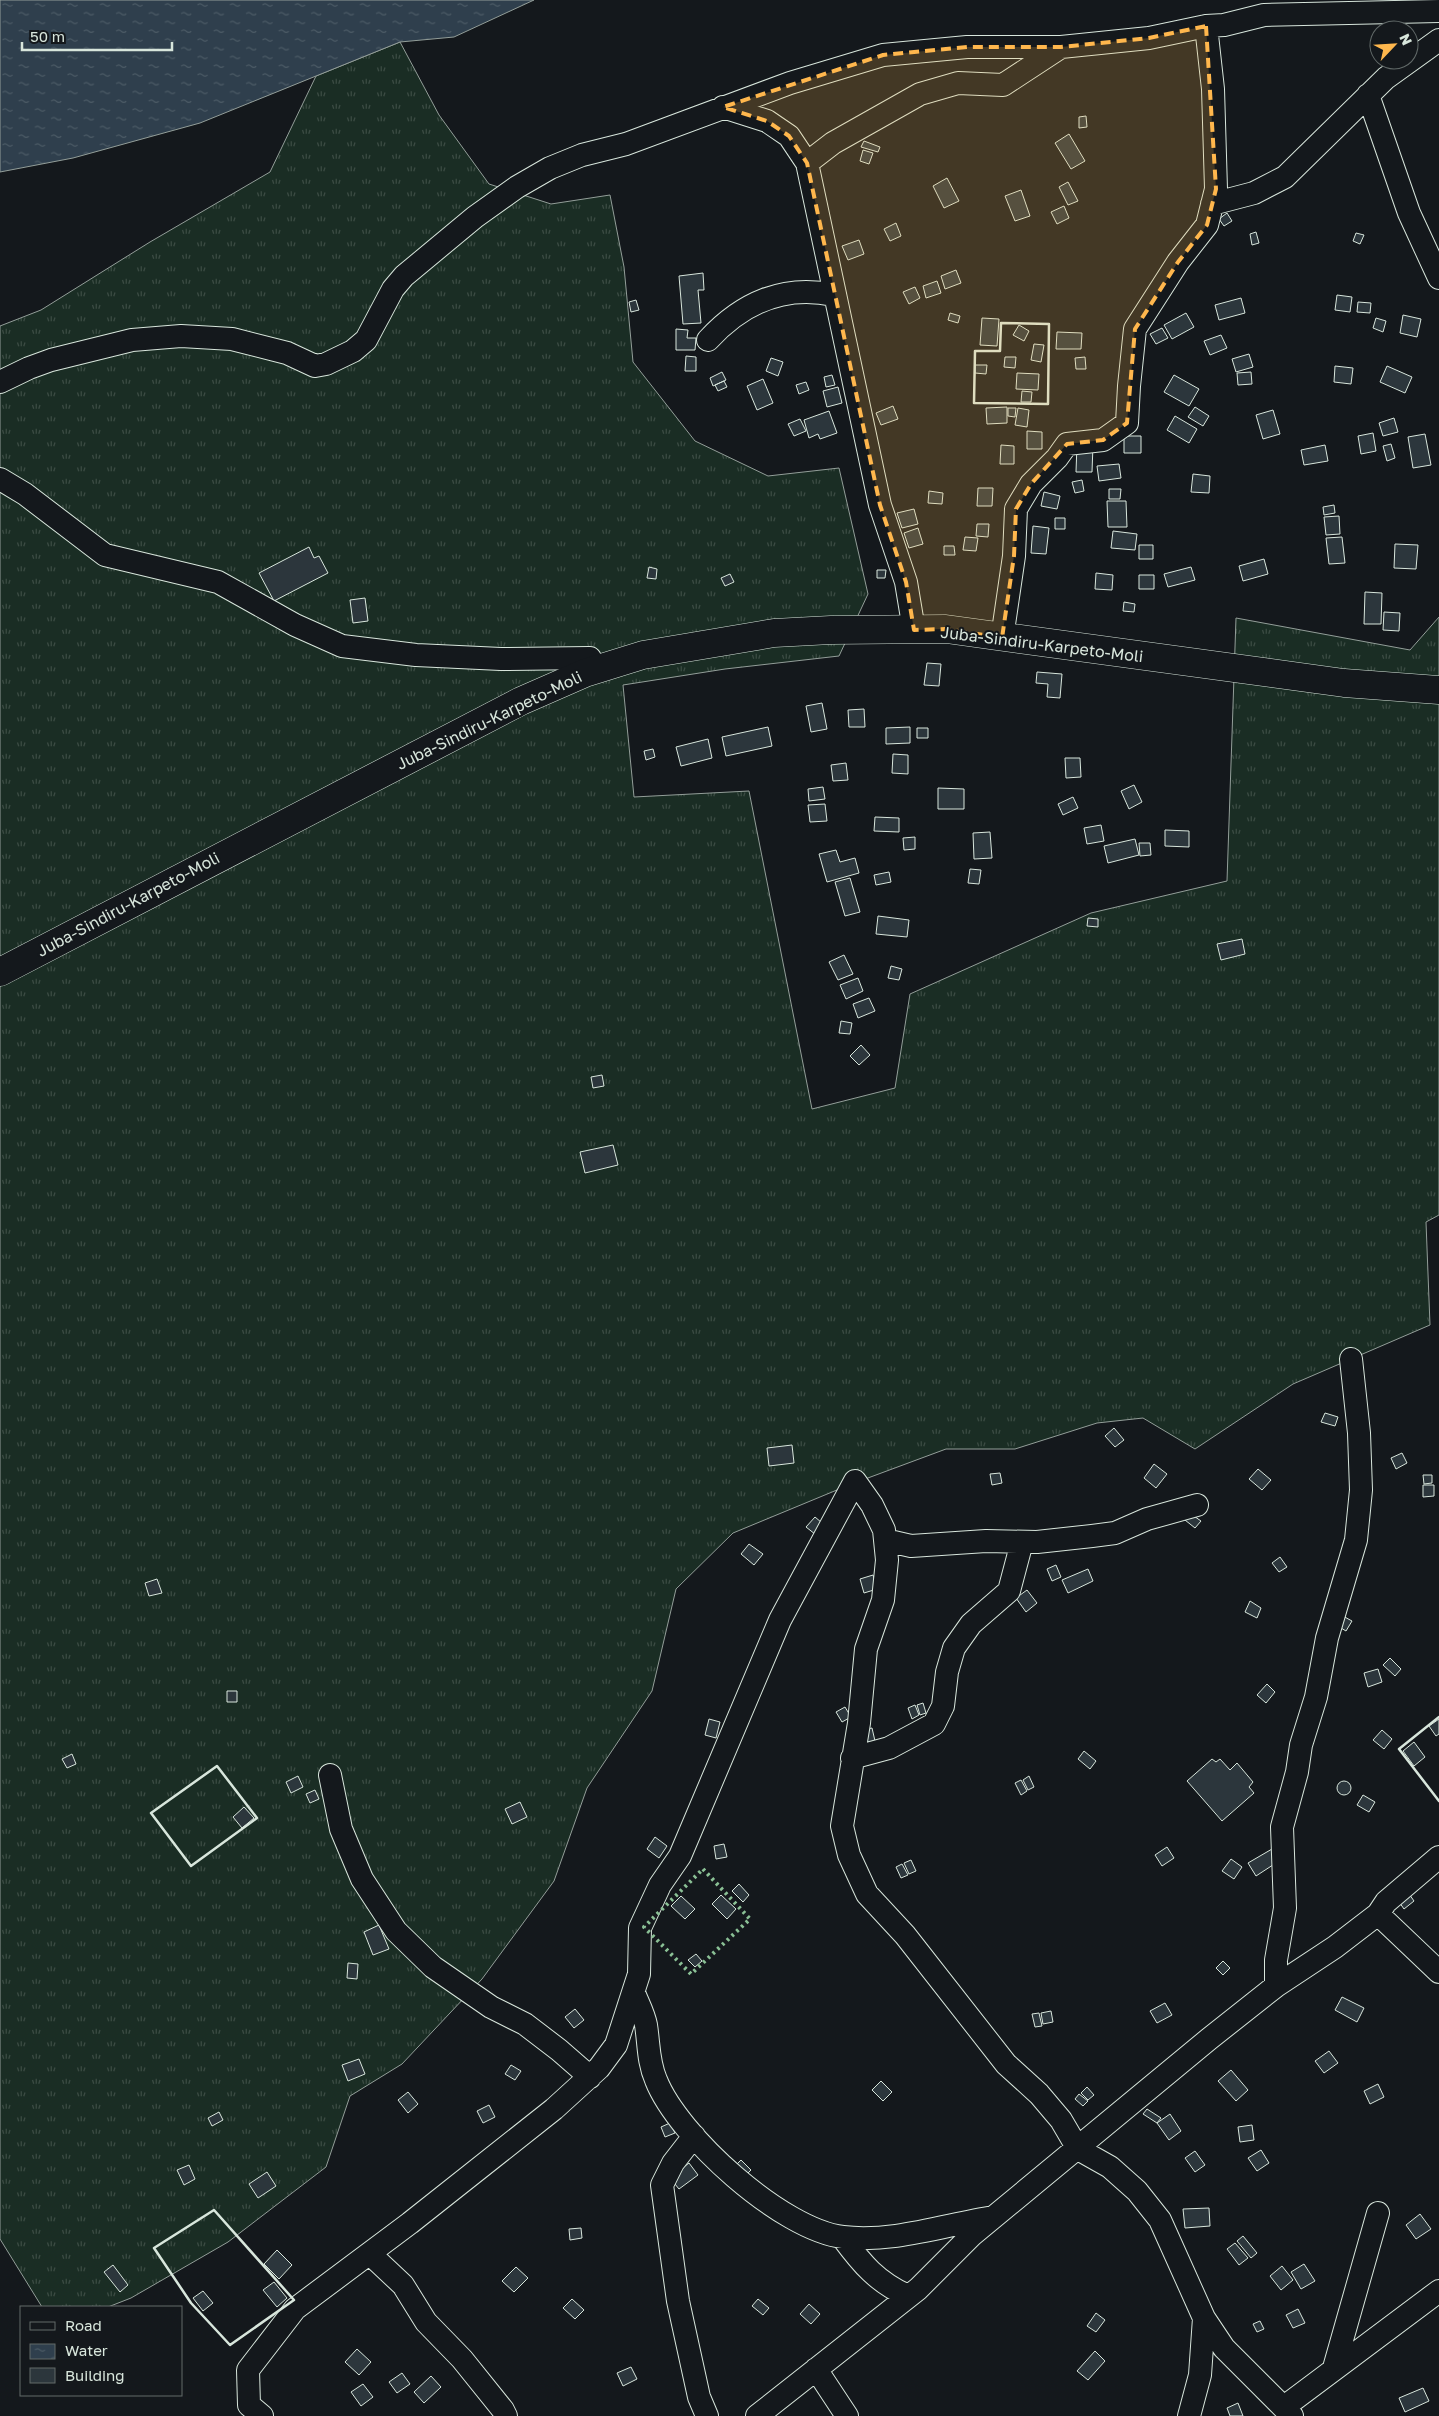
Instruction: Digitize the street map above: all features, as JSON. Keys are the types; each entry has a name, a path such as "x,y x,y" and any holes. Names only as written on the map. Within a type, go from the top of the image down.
{"main road":[{"name":"Juba-Sindiru-Karpeto-Moli","path":"0,972 521,701 585,673 642,655 774,633 946,629 1344,683 1439,690"}],"street":[{"path":"0,382 51,360 132,340 181,336 232,339 287,354 315,366 326,364 353,351 366,340 393,288 404,276 476,217 517,187 550,168 582,155 626,144 723,107 883,55 966,48 1061,48 1149,38 1206,26 1224,25 1264,15 1439,11"},
{"path":"1002,638 1014,556 1016,509 1031,484 1068,444 1103,440 1127,423 1129,386 1136,329 1178,262 1207,225 1216,189 1213,109 1206,26"},
{"path":"1212,204 1254,193 1285,177 1386,78 1439,40"},
{"path":"807,163 833,143 920,94 958,83 1003,86 1061,48"},
{"path":"1368,95 1409,214 1439,278"},
{"path":"723,107 767,121 790,136 807,163 880,505 906,582 914,630"},
{"path":"708,340 733,316 760,300 815,291 834,295"},
{"path":"0,479 24,494 105,554 218,582 304,629 342,646 426,656 501,659 590,658"},
{"path":"1276,1986 1276,1960 1285,1908 1282,1827 1298,1772 1301,1745 1316,1697 1327,1638 1356,1540 1361,1490 1359,1433 1351,1359"},
{"path":"262,2416 249,2405 248,2370 294,2308 370,2254 554,2109 599,2068 616,2045 639,1974 640,1928 660,1884 680,1856 780,1620 855,1481 872,1505 884,1530 887,1560 883,1600 866,1650 859,1723 842,1826 849,1855 867,1894 906,1935 1006,2064 1039,2094 1056,2114 1078,2149 1110,2167 1137,2191 1160,2220 1204,2318 1224,2348 1288,2411 1334,2368 1439,2291"},
{"path":"885,1540 911,1546 986,1541 1022,1542 1115,1534 1147,1519 1197,1505"},
{"path":"852,1758 889,1748 934,1724 942,1706 947,1672 954,1648 971,1624 1008,1591 1022,1542"},
{"path":"330,1775 341,1829 362,1878 396,1931 433,1967 491,2006 525,2024 560,2050 590,2077"},
{"path":"757,2416 908,2296 972,2235 1078,2149 1208,2039 1276,1986 1335,1947 1378,1914 1386,1902 1439,1857"},
{"path":"1378,1914 1439,1972"},
{"path":"634,1993 646,2023 648,2052 656,2081 675,2114 719,2165 766,2201 798,2222 842,2237 900,2236 946,2225 994,2217"},
{"path":"694,2136 673,2164 662,2185 678,2301 699,2397 707,2416"},
{"path":"1334,2368 1378,2213"},
{"path":"842,2237 865,2267 888,2287 908,2296"},
{"path":"370,2254 403,2285 426,2322 462,2359 506,2416"},
{"path":"1189,2416 1200,2375 1204,2318"},
{"path":"816,2370 847,2416"}],"highlighted area":[{"path":"1206,26 1216,189 1207,225 1178,262 1135,329 1127,423 1103,440 1067,444 1031,484 1016,509 1014,556 1002,638 946,629 914,630 906,582 880,505 807,163 789,136 767,121 723,107 883,55 967,47 1061,47 1149,38"}],"green space":[{"path":"400,42 439,115 489,184 551,204 610,195 624,267 633,362 695,441 768,476 839,468 868,594 839,656 725,669 623,685 634,797 749,791 812,1109 895,1088 910,994 1091,913 1227,881 1236,618 1410,650 1439,617 1439,1215 1426,1222 1430,1325 1293,1384 1195,1449 1143,1418 1097,1423 1015,1449 946,1449 849,1485 733,1533 676,1589 652,1691 587,1788 554,1881 482,1979 402,2064 350,2096 326,2167 228,2242 131,2298 111,2306 41,2306 0,2239 0,326 41,310 150,242 270,172 316,76"}],"water":[{"path":"0,0 534,0 454,37 400,42 200,123 73,158 0,172"}],"building":[{"path":"1086,116 1087,127 1079,128 1079,117"},
{"path":"1069,134 1085,161 1071,169 1055,143"},
{"path":"864,141 880,147 878,152 861,147"},
{"path":"863,150 873,153 869,164 860,161"},
{"path":"947,178 959,201 944,208 933,186"},
{"path":"1068,182 1078,201 1068,205 1059,187"},
{"path":"1021,190 1030,216 1015,221 1005,196"},
{"path":"1064,206 1069,218 1057,224 1051,212"},
{"path":"1227,213 1232,221 1224,226 1219,219"},
{"path":"896,223 901,236 890,241 884,229"},
{"path":"1256,232 1259,243 1252,245 1250,234"},
{"path":"1356,233 1364,235 1360,244 1353,241"},
{"path":"859,240 864,254 848,260 842,246"},
{"path":"956,270 961,283 945,289 941,276"},
{"path":"703,273 704,290 698,290 701,323 683,324 679,276"},
{"path":"937,281 941,293 926,298 923,286"},
{"path":"915,287 920,298 909,304 903,292"},
{"path":"1337,295 1352,297 1350,312 1335,310"},
{"path":"1241,298 1245,313 1219,320 1215,305"},
{"path":"636,300 639,310 631,312 629,302"},
{"path":"1358,302 1371,303 1370,313 1357,312"},
{"path":"950,313 960,316 958,323 948,320"},
{"path":"1186,313 1194,327 1172,339 1164,325"},
{"path":"1403,315 1421,319 1417,337 1400,333"},
{"path":"982,318 999,319 997,346 980,345"},
{"path":"1376,318 1386,321 1383,332 1373,328"},
{"path":"1019,325 1029,331 1024,341 1013,335"},
{"path":"1162,328 1168,338 1156,344 1150,334"},
{"path":"676,329 688,330 687,338 696,338 695,350 676,350"},
{"path":"1057,332 1082,333 1081,349 1056,349"},
{"path":"1221,335 1227,348 1210,355 1204,341"},
{"path":"1034,344 1044,345 1041,362 1031,360"},
{"path":"1249,354 1253,367 1236,372 1232,359"},
{"path":"686,356 696,357 696,371 685,371"},
{"path":"1005,357 1016,357 1015,368 1004,367"},
{"path":"1085,357 1086,369 1076,369 1075,358"},
{"path":"771,358 783,362 778,376 766,371"},
{"path":"975,365 987,365 986,374 975,373"},
{"path":"1335,366 1353,368 1351,384 1334,382"},
{"path":"1387,366 1412,377 1405,393 1380,382"},
{"path":"722,372 726,380 713,386 710,378"},
{"path":"1251,372 1252,384 1238,385 1237,373"},
{"path":"1017,373 1039,374 1038,390 1016,389"},
{"path":"832,375 835,385 826,387 824,377"},
{"path":"1174,375 1199,389 1189,406 1164,392"},
{"path":"763,379 773,403 757,410 747,386"},
{"path":"724,381 727,387 718,391 715,385"},
{"path":"806,382 809,390 799,394 796,385"},
{"path":"838,387 842,403 827,407 823,391"},
{"path":"1022,391 1032,392 1031,402 1021,402"},
{"path":"893,406 898,419 881,425 876,413"},
{"path":"1007,407 1007,423 987,424 986,408"},
{"path":"1195,407 1209,416 1203,426 1188,417"},
{"path":"1008,408 1016,408 1015,417 1008,416"},
{"path":"1018,408 1029,410 1027,427 1015,425"},
{"path":"1273,410 1280,434 1263,439 1256,415"},
{"path":"829,411 837,433 820,439 818,434 809,438 804,420"},
{"path":"1175,416 1197,429 1189,443 1167,430"},
{"path":"1394,418 1398,432 1383,436 1379,423"},
{"path":"800,419 806,431 794,436 788,424"},
{"path":"1027,431 1042,432 1042,449 1027,449"},
{"path":"1373,433 1376,451 1361,454 1358,436"},
{"path":"1425,434 1431,465 1413,468 1408,437"},
{"path":"1124,436 1141,436 1141,453 1124,453"},
{"path":"1077,444 1093,445 1092,472 1076,472"},
{"path":"1391,444 1395,458 1387,461 1383,446"},
{"path":"1001,445 1014,446 1014,464 1000,464"},
{"path":"1325,445 1328,461 1304,465 1301,450"},
{"path":"1119,464 1121,478 1099,481 1097,466"},
{"path":"1193,474 1210,476 1209,493 1191,492"},
{"path":"1082,480 1084,491 1075,493 1072,482"},
{"path":"978,488 993,488 992,506 977,506"},
{"path":"1109,489 1121,489 1120,499 1109,499"},
{"path":"929,491 943,493 942,504 928,503"},
{"path":"1044,492 1060,496 1057,509 1041,506"},
{"path":"1107,501 1126,501 1127,527 1108,527"},
{"path":"1334,505 1335,513 1324,515 1323,507"},
{"path":"914,509 918,524 902,528 897,513"},
{"path":"1339,516 1340,534 1326,535 1324,517"},
{"path":"1055,518 1065,518 1065,529 1055,529"},
{"path":"977,524 989,524 988,537 976,536"},
{"path":"1033,526 1049,528 1046,554 1031,553"},
{"path":"918,528 923,544 909,548 904,533"},
{"path":"1113,531 1137,534 1135,550 1111,548"},
{"path":"965,537 978,538 976,551 963,550"},
{"path":"1342,537 1345,563 1329,564 1326,538"},
{"path":"1395,544 1418,545 1416,569 1394,568"},
{"path":"1139,545 1153,545 1153,559 1139,559"},
{"path":"944,546 954,546 955,555 944,555"},
{"path":"309,547 314,558 319,556 328,573 274,601 259,573"},
{"path":"1264,559 1268,574 1243,581 1239,566"},
{"path":"649,567 657,569 656,579 647,578"},
{"path":"1191,567 1195,580 1168,587 1164,574"},
{"path":"877,570 886,570 885,578 877,578"},
{"path":"1096,573 1113,575 1112,590 1095,589"},
{"path":"730,574 734,582 725,586 721,578"},
{"path":"1139,575 1154,575 1154,589 1139,589"},
{"path":"1365,592 1382,593 1381,624 1364,624"},
{"path":"365,598 368,621 353,623 350,600"},
{"path":"1124,602 1135,604 1134,612 1123,611"},
{"path":"1384,612 1400,613 1399,631 1383,630"},
{"path":"927,663 941,664 939,686 924,685"},
{"path":"1037,672 1062,674 1060,698 1047,697 1048,684 1036,683"},
{"path":"822,703 827,729 811,732 806,706"},
{"path":"864,709 865,727 849,727 848,710"},
{"path":"768,727 772,746 726,756 722,737"},
{"path":"910,727 910,743 886,744 886,728"},
{"path":"917,728 928,728 928,738 917,738"},
{"path":"708,739 712,758 681,766 676,747"},
{"path":"653,749 655,757 646,760 644,751"},
{"path":"893,754 908,755 908,774 892,773"},
{"path":"1065,758 1080,758 1081,777 1066,778"},
{"path":"846,763 848,780 833,781 831,765"},
{"path":"1134,785 1142,802 1129,809 1121,791"},
{"path":"823,787 825,799 809,801 808,789"},
{"path":"938,788 964,789 964,809 938,809"},
{"path":"1073,797 1078,808 1063,815 1058,804"},
{"path":"825,804 827,821 810,822 808,805"},
{"path":"875,817 899,818 899,832 874,831"},
{"path":"1101,825 1104,841 1087,844 1084,828"},
{"path":"1165,830 1189,831 1189,847 1165,846"},
{"path":"990,832 992,858 974,859 973,833"},
{"path":"915,837 915,849 904,850 903,838"},
{"path":"1135,839 1139,855 1108,863 1104,846"},
{"path":"1139,843 1150,843 1151,855 1140,856"},
{"path":"836,850 840,862 855,858 859,873 827,882 819,854"},
{"path":"970,869 981,870 979,884 968,883"},
{"path":"889,872 891,882 876,885 874,875"},
{"path":"850,878 860,912 845,916 835,882"},
{"path":"878,916 909,920 907,937 876,934"},
{"path":"1088,918 1098,919 1098,927 1087,926"},
{"path":"1242,939 1245,954 1221,960 1217,944"},
{"path":"844,955 853,974 838,980 829,962"},
{"path":"891,966 902,969 899,980 888,978"},
{"path":"858,978 863,991 846,999 840,985"},
{"path":"869,998 875,1011 858,1018 853,1004"},
{"path":"841,1021 852,1023 850,1034 839,1033"},
{"path":"861,1045 870,1055 859,1065 850,1056"},
{"path":"602,1075 604,1086 593,1088 591,1077"},
{"path":"613,1145 618,1165 585,1173 580,1152"},
{"path":"1325,1413 1338,1417 1335,1426 1321,1422"},
{"path":"1114,1428 1124,1440 1115,1447 1105,1436"},
{"path":"792,1445 794,1463 769,1466 767,1448"},
{"path":"1402,1453 1407,1463 1396,1469 1391,1458"},
{"path":"1154,1464 1167,1474 1156,1488 1144,1478"},
{"path":"1258,1469 1271,1480 1262,1490 1249,1479"},
{"path":"1000,1473 1002,1483 992,1485 990,1474"},
{"path":"1423,1475 1432,1475 1432,1483 1424,1484"},
{"path":"1423,1485 1434,1485 1434,1496 1423,1497"},
{"path":"1191,1514 1201,1521 1195,1528 1185,1520"},
{"path":"815,1517 828,1528 820,1538 806,1527"},
{"path":"749,1544 763,1554 754,1565 741,1554"},
{"path":"1280,1557 1287,1567 1279,1572 1272,1563"},
{"path":"1056,1565 1061,1577 1052,1581 1047,1569"},
{"path":"1088,1569 1093,1581 1068,1593 1062,1580"},
{"path":"873,1575 877,1589 864,1593 860,1579"},
{"path":"157,1579 162,1593 149,1596 145,1583"},
{"path":"1027,1590 1037,1603 1026,1612 1016,1598"},
{"path":"1250,1601 1261,1608 1257,1618 1245,1612"},
{"path":"1341,1615 1352,1621 1346,1631 1336,1625"},
{"path":"1390,1658 1401,1669 1395,1676 1383,1665"},
{"path":"1378,1669 1382,1682 1368,1687 1364,1673"},
{"path":"1267,1684 1275,1692 1266,1703 1257,1695"},
{"path":"227,1691 237,1691 237,1702 227,1702"},
{"path":"923,1703 926,1713 920,1715 917,1705"},
{"path":"915,1705 919,1715 912,1719 908,1708"},
{"path":"845,1707 851,1717 842,1722 836,1712"},
{"path":"709,1719 720,1722 716,1738 705,1735"},
{"path":"1439,1719 1439,1734 1436,1736 1429,1726"},
{"path":"872,1728 875,1741 866,1743 862,1730"},
{"path":"1382,1730 1392,1739 1384,1749 1373,1740"},
{"path":"1414,1742 1425,1757 1414,1766 1403,1751"},
{"path":"1084,1751 1096,1761 1090,1769 1078,1759"},
{"path":"72,1754 76,1764 67,1768 62,1759"},
{"path":"1212,1759 1216,1762 1220,1759 1230,1770 1237,1763 1253,1782 1249,1787 1254,1793 1222,1821 1187,1781"},
{"path":"298,1776 303,1787 291,1793 286,1782"},
{"path":"1029,1776 1034,1787 1028,1790 1023,1780"},
{"path":"1021,1780 1027,1791 1021,1795 1015,1783"},
{"path":"1344,1781 1349,1783 1351,1788 1349,1793 1344,1795 1339,1793 1337,1788 1339,1783"},
{"path":"315,1790 319,1799 310,1803 306,1794"},
{"path":"1363,1795 1375,1802 1369,1812 1357,1805"},
{"path":"520,1802 527,1817 512,1824 505,1809"},
{"path":"244,1807 254,1818 242,1828 233,1817"},
{"path":"655,1837 667,1846 659,1858 647,1849"},
{"path":"724,1844 727,1857 716,1859 714,1846"},
{"path":"1167,1847 1174,1858 1162,1866 1155,1855"},
{"path":"1272,1849 1279,1861 1256,1876 1248,1863"},
{"path":"1231,1859 1242,1867 1234,1879 1222,1871"},
{"path":"911,1860 916,1871 909,1874 904,1863"},
{"path":"902,1864 908,1875 901,1878 896,1867"},
{"path":"739,1884 749,1895 743,1902 732,1891"},
{"path":"1407,1891 1414,1901 1404,1909 1397,1899"},
{"path":"721,1895 736,1909 727,1919 712,1904"},
{"path":"681,1896 695,1909 685,1919 671,1906"},
{"path":"379,1925 389,1949 373,1955 364,1932"},
{"path":"696,1954 702,1961 695,1967 688,1960"},
{"path":"1223,1961 1230,1968 1223,1975 1216,1968"},
{"path":"348,1963 358,1964 357,1979 347,1978"},
{"path":"1342,1997 1364,2008 1357,2022 1335,2010"},
{"path":"1165,2003 1172,2015 1157,2023 1150,2011"},
{"path":"575,2009 584,2020 574,2028 565,2017"},
{"path":"1051,2011 1053,2022 1043,2024 1041,2013"},
{"path":"1039,2013 1042,2026 1035,2027 1032,2014"},
{"path":"1329,2051 1338,2063 1324,2073 1315,2061"},
{"path":"359,2059 365,2074 348,2081 342,2065"},
{"path":"511,2065 521,2071 515,2080 505,2074"},
{"path":"1231,2070 1248,2090 1236,2101 1218,2081"},
{"path":"881,2081 892,2092 883,2101 872,2090"},
{"path":"1378,2084 1384,2097 1370,2104 1364,2091"},
{"path":"1087,2087 1094,2095 1088,2100 1081,2093"},
{"path":"408,2092 418,2104 408,2113 398,2100"},
{"path":"1079,2094 1088,2101 1083,2106 1075,2099"},
{"path":"489,2105 495,2117 483,2123 477,2111"},
{"path":"1147,2109 1161,2118 1157,2123 1143,2114"},
{"path":"219,2112 223,2120 212,2126 208,2118"},
{"path":"1170,2114 1181,2131 1169,2140 1157,2123"},
{"path":"670,2123 675,2133 665,2137 661,2127"},
{"path":"1252,2125 1254,2140 1240,2142 1238,2127"},
{"path":"1261,2150 1269,2163 1257,2171 1248,2158"},
{"path":"1195,2151 1205,2165 1195,2172 1185,2158"},
{"path":"741,2160 751,2170 741,2180 731,2170"},
{"path":"689,2163 698,2175 679,2189 670,2178"},
{"path":"189,2165 195,2179 184,2185 177,2170"},
{"path":"267,2172 276,2186 258,2198 249,2184"},
{"path":"1209,2208 1210,2226 1185,2228 1183,2209"},
{"path":"1420,2214 1431,2229 1416,2239 1406,2225"},
{"path":"581,2228 582,2238 570,2240 569,2229"},
{"path":"1243,2236 1257,2253 1251,2258 1237,2241"},
{"path":"1235,2243 1248,2258 1239,2265 1227,2249"},
{"path":"277,2250 292,2265 279,2279 264,2264"},
{"path":"1304,2264 1315,2281 1301,2289 1291,2272"},
{"path":"113,2265 128,2285 120,2292 104,2272"},
{"path":"1282,2266 1293,2280 1281,2290 1270,2276"},
{"path":"516,2267 528,2278 514,2292 502,2281"},
{"path":"274,2282 287,2298 277,2307 263,2290"},
{"path":"203,2291 213,2303 203,2311 193,2298"},
{"path":"572,2299 584,2310 575,2319 563,2308"},
{"path":"758,2299 769,2308 763,2315 752,2306"},
{"path":"809,2304 820,2314 811,2324 800,2314"},
{"path":"1298,2309 1305,2323 1293,2328 1286,2315"},
{"path":"1096,2313 1105,2320 1096,2332 1087,2326"},
{"path":"1260,2321 1264,2329 1257,2332 1253,2324"},
{"path":"357,2349 371,2362 359,2375 345,2362"},
{"path":"1095,2351 1105,2361 1088,2380 1077,2371"},
{"path":"631,2367 637,2379 623,2386 617,2373"},
{"path":"402,2373 410,2384 397,2393 389,2382"},
{"path":"431,2376 441,2387 424,2403 414,2392"},
{"path":"363,2384 373,2397 361,2406 351,2392"},
{"path":"1423,2388 1429,2401 1405,2412 1399,2398"},
{"path":"1238,2403 1243,2416 1230,2416 1227,2408"}],"hedge":[{"path":"703,1869 750,1919 691,1974 644,1927 703,1869"}],"wall":[{"path":"1001,323 1049,324 1048,404 974,403 975,351 1000,351 1001,323"},
{"path":"1439,1717 1399,1749 1439,1801"},
{"path":"217,1766 257,1818 191,1866 151,1813 217,1766"},
{"path":"214,2210 294,2300 230,2345 191,2303 154,2248 214,2210"}]}
